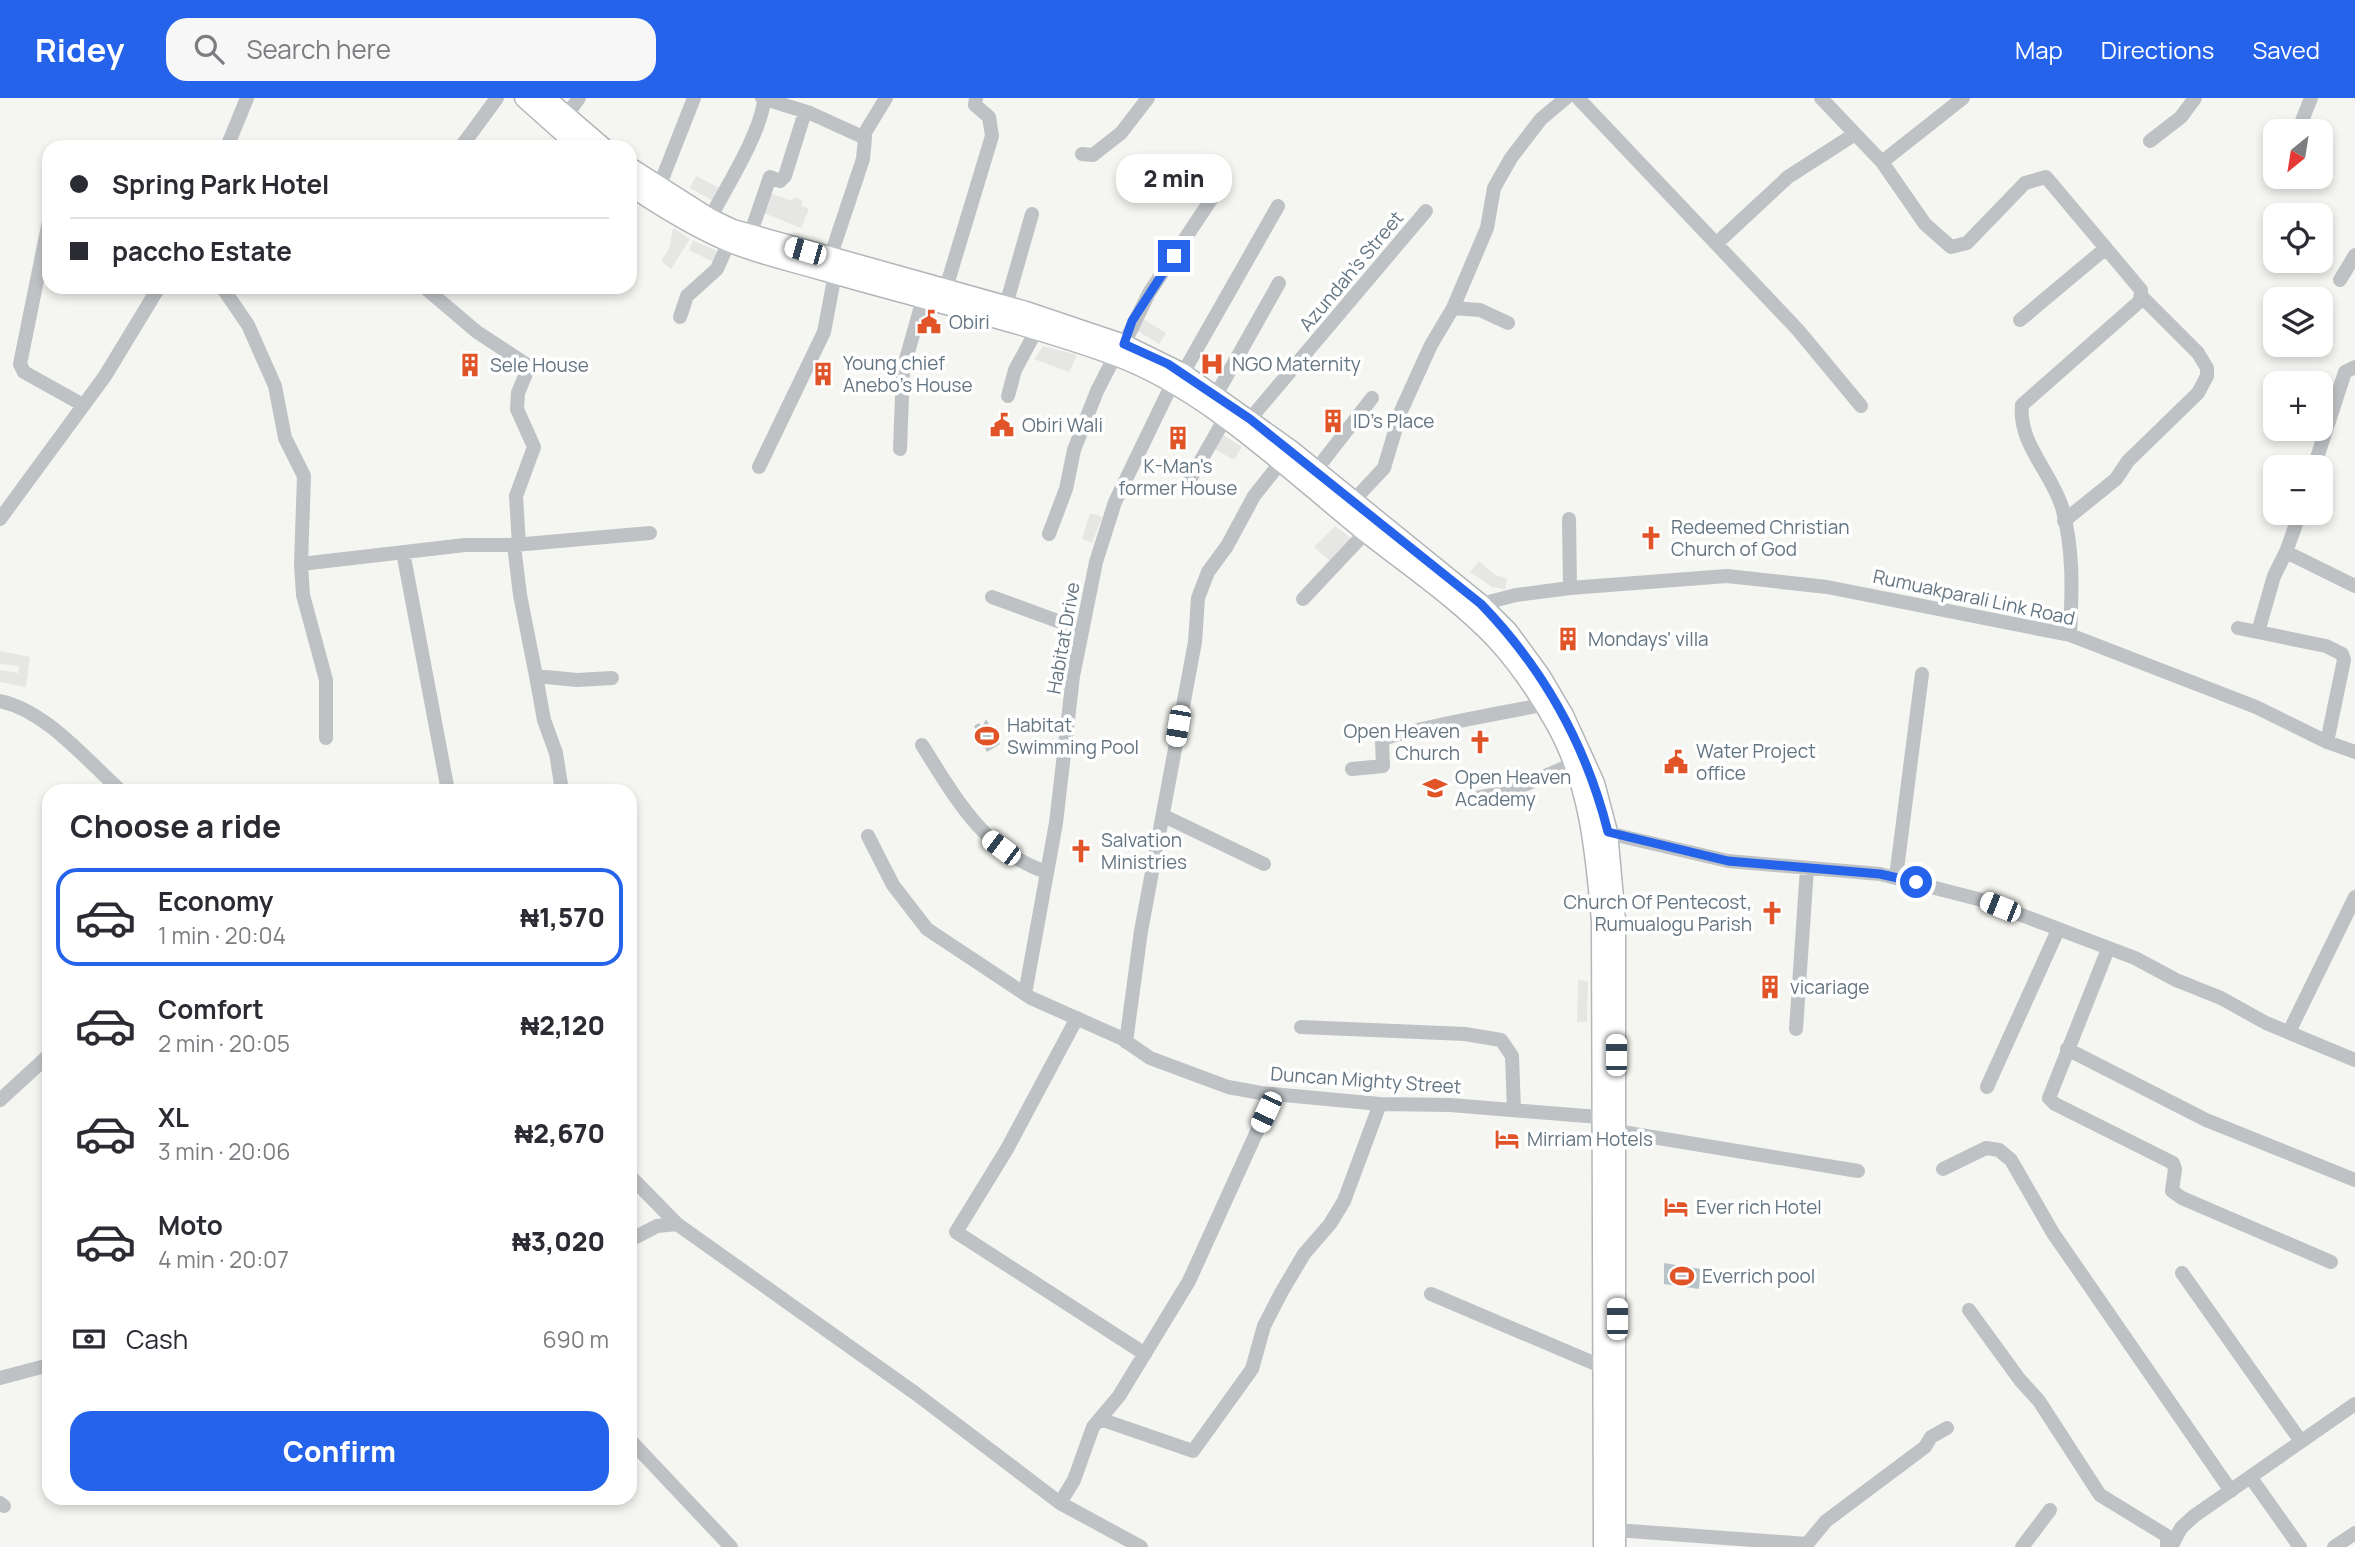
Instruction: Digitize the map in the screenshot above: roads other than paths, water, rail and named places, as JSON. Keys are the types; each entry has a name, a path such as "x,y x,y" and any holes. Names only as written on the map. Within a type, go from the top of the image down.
{"main road":[{"path":"524,98 571,140"},
{"path":"546,98 595,140"},
{"path":"637,173 729,242 946,288 1006,305 1120,350 1216,396 1316,470 1481,604 1508,631 1541,676 1564,715 1595,783 1616,920 1616,1538"},
{"path":"637,188 666,197 750,235 923,299 1036,331 1120,350"},
{"path":"1178,379 1224,420 1459,607 1496,641 1553,720 1601,832 1599,1117 1603,1547"}],"street":[{"path":"230,140 247,98"},
{"path":"466,140 497,98"},
{"path":"566,116 579,98"},
{"path":"666,197 694,98"},
{"path":"863,136 886,98"},
{"path":"946,288 992,136 989,117 975,105 976,98"},
{"path":"1082,154 1093,155 1121,133 1148,98"},
{"path":"1354,500 1384,468 1401,411 1431,345 1453,308 1487,228 1494,187 1511,158 1542,118 1566,98"},
{"path":"1578,98 1798,330 1861,406"},
{"path":"1821,98 1882,162 1925,223 1951,247 1967,243 2025,183 2046,177 2141,290 2140,301 2022,405 2020,424 2062,506 2074,572 2070,635"},
{"path":"1882,162 1963,98"},
{"path":"2150,141 2181,117 2195,98"},
{"path":"2303,119 2311,98"},
{"path":"710,218 746,152 763,113 763,99 804,107 863,136 866,142 863,159 833,266 820,341 759,467"},
{"path":"750,235 767,182 770,177 780,181 785,176 804,107"},
{"path":"1717,243 1788,177 1855,134"},
{"path":"1049,534 1066,489 1077,440 1097,391 1120,350 1132,321 1214,195"},
{"name":"Habitat Drive","path":"1025,994 1082,630 1096,562 1115,502 1178,379 1278,206"},
{"name":"Azundah's Street","path":"1250,419 1426,211"},
{"path":"1006,305 1032,215"},
{"path":"680,317 687,296 717,269 729,242"},
{"path":"2020,320 2106,248"},
{"path":"2340,280 2355,255"},
{"path":"42,256 20,364 24,372 83,405"},
{"path":"1216,396 1279,283"},
{"path":"0,519 83,405 154,294"},
{"path":"227,294 248,325 275,386 285,438 304,476 301,564 303,595 326,680 326,738"},
{"path":"432,294 477,332 529,366 519,393 517,409 534,447 516,496 520,595 544,720 556,753 561,784"},
{"path":"2064,521 2116,479 2128,461 2198,393 2207,376 2207,368 2198,352 2141,296"},
{"path":"900,449 903,370 923,299"},
{"path":"1453,308 1480,310 1508,323"},
{"path":"1008,396 1015,370 1036,331"},
{"path":"2318,455 2345,372 2355,367"},
{"path":"1316,470 1372,398"},
{"path":"1188,483 1224,420"},
{"path":"1126,1042 1141,931 1195,642 1198,598 1208,572 1227,546 1254,496 1281,463"},
{"path":"1569,519 1570,588"},
{"path":"2258,632 2274,576 2296,525"},
{"path":"301,564 466,545 517,545 650,533"},
{"path":"1303,599 1366,533"},
{"path":"403,552 446,784"},
{"path":"2286,552 2355,586"},
{"name":"Rumuakparali Link Road","path":"1481,604 1516,595 1638,581 1741,577 1828,587 2070,635 2256,707 2327,742 2355,752"},
{"path":"992,597 1082,630"},
{"path":"2238,628 2326,646 2342,654 2344,660 2327,742"},
{"path":"1896,877 1922,674"},
{"path":"536,676 577,680 612,678"},
{"path":"0,701 13,704 37,717 113,784"},
{"path":"1352,769 1383,766 1382,741 1388,735 1416,733 1467,718 1542,705"},
{"path":"922,744 959,803 989,839 1016,859 1046,872"},
{"path":"1480,797 1506,793 1573,764"},
{"path":"1164,816 1264,864"},
{"path":"1601,832 1728,861 1896,877 1982,900 2135,958 2289,1032 2355,1060"},
{"name":"Duncan Mighty Street","path":"868,836 893,885 927,929 1025,994 1126,1042 1150,1058 1205,1079 1274,1094 1380,1104 1450,1105 1599,1117"},
{"path":"1796,1030 1807,868"},
{"path":"2289,1032 2349,918 2355,897"},
{"path":"1987,1087 2058,930"},
{"path":"2108,949 2049,1098 2055,1104 2173,1163 2175,1169 2172,1191 2182,1198 2330,1262"},
{"path":"1077,1018 1007,1149 956,1232 1145,1354"},
{"path":"1301,1027 1465,1034 1501,1040 1513,1056 1514,1110"},
{"path":"2067,1049 2206,1120 2355,1180"},
{"path":"0,1100 42,1061"},
{"path":"1060,1503 1074,1480 1093,1427 1119,1396 1189,1281 1274,1094"},
{"path":"1100,1419 1194,1451 1252,1369 1264,1326 1281,1293 1304,1254 1330,1224 1344,1201 1380,1104"},
{"path":"1616,1131 1858,1171"},
{"path":"1943,1169 1986,1148 1999,1150 2011,1160 2053,1233 2231,1491"},
{"path":"637,1184 677,1224 915,1393 1060,1503 1141,1547"},
{"path":"637,1236 657,1226 677,1224"},
{"path":"2182,1273 2300,1440"},
{"path":"1431,1294 1603,1367"},
{"path":"1969,1310 2020,1380 2039,1401 2100,1495 2166,1544 2180,1528 2300,1440 2355,1404"},
{"path":"0,1378 42,1367"},
{"path":"1616,1538 1807,1545 1826,1521 1925,1447 1931,1437 1947,1428"},
{"path":"637,1447 731,1547"},
{"path":"2251,1478 2300,1547"},
{"path":"2022,1547 2050,1510"},
{"path":"2334,1547 2355,1532"}],"place":[{"name":"Obiri","path":"929,322"},
{"name":"NGO Maternity","path":"1212,364"},
{"name":"Sele House","path":"470,365"},
{"name":"Young chief Anebo's House","path":"823,374"},
{"name":"ID's Place","path":"1333,421"},
{"name":"Obiri Wali","path":"1002,425"},
{"name":"K-Man's former House","path":"1178,438"},
{"name":"Redeemed Christian Church of God","path":"1651,538"},
{"name":"Mondays' villa","path":"1568,639"},
{"name":"Habitat Swimming Pool","path":"987,736"},
{"name":"Open Heaven Church","path":"1480,742"},
{"name":"Water Project office","path":"1676,762"},
{"name":"Open Heaven Academy","path":"1435,788"},
{"name":"Salvation Ministries","path":"1081,851"},
{"name":"Church Of Pentecost, Rumualogu Parish","path":"1772,913"},
{"name":"vicariage","path":"1770,987"},
{"name":"Mirriam Hotels","path":"1507,1139"},
{"name":"Ever rich Hotel","path":"1676,1207"},
{"name":"Everrich pool","path":"1682,1276"}]}
